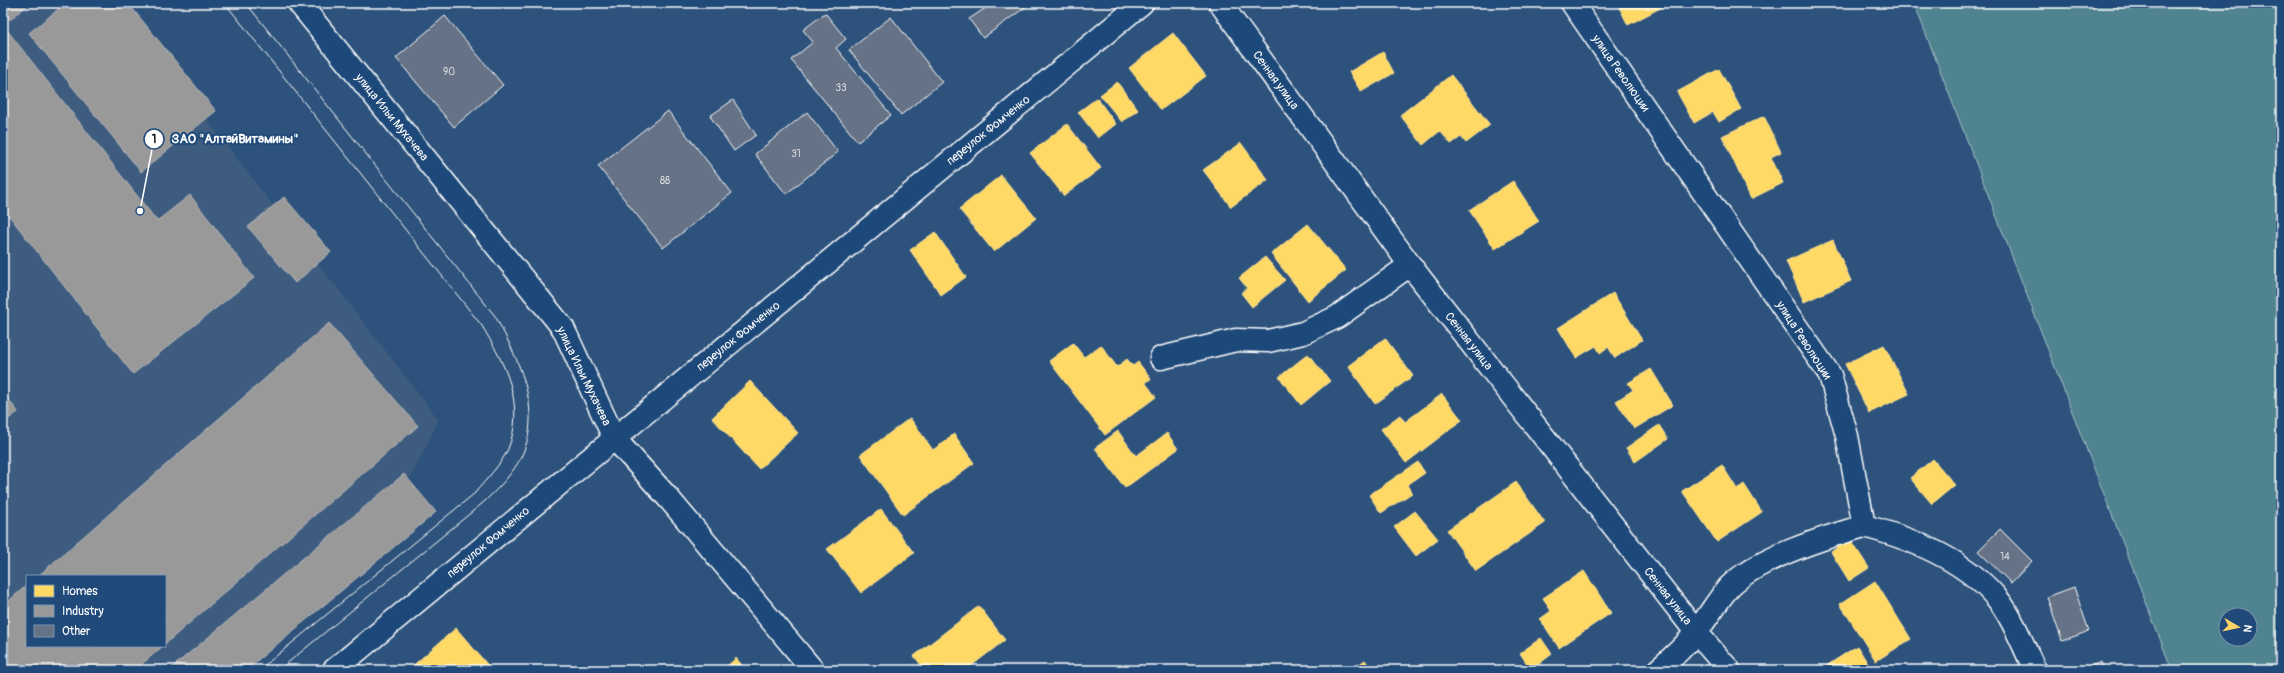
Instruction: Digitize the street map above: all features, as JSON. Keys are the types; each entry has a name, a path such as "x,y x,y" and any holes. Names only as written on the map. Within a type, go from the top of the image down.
{"street":[{"name":"улица Ильи Мухачева","path":"299,3 563,328 614,438 670,500 813,670"},
{"name":"переулок Фомченко","path":"334,670 1142,3"},
{"name":"Сенная улица","path":"1220,3 1410,265 1696,632 1729,670"},
{"name":"улица Революции","path":"1572,3 1830,375 1845,428 1864,526"},
{"path":"1161,358 1236,340 1268,341 1303,334 1337,317 1410,265"},
{"path":"1658,670 1675,656 1696,632 1722,595 1752,568 1822,538 1864,526 1908,539 1954,562 1975,578 2004,608 2035,670"}],"shaded area":[{"path":"3,3 117,3 439,420 397,506 200,670 3,670"}],"green space":[{"path":"1914,3 2281,3 2281,670 2172,670"}],"building: Homes":[{"path":"1617,3 1665,3 1666,5 1628,25"},
{"path":"1173,33 1206,76 1161,110 1129,68"},
{"path":"1383,52 1394,73 1361,92 1349,72"},
{"path":"1719,69 1741,109 1719,122 1713,112 1694,123 1677,92"},
{"path":"1451,75 1490,125 1466,143 1461,137 1451,144 1440,131 1423,145 1400,115"},
{"path":"1117,82 1138,110 1122,122 1100,95"},
{"path":"1097,98 1116,124 1098,138 1078,112"},
{"path":"1764,116 1781,152 1771,157 1783,183 1751,199 1722,136"},
{"path":"1067,124 1101,168 1064,196 1030,153"},
{"path":"1241,143 1268,180 1231,207 1203,170"},
{"path":"1001,175 1036,218 994,252 959,209"},
{"path":"1513,181 1539,221 1495,249 1469,210"},
{"path":"1308,224 1346,270 1308,301 1271,254"},
{"path":"935,232 966,277 941,295 910,250"},
{"path":"1833,240 1851,281 1804,302 1786,261"},
{"path":"1265,257 1285,280 1252,307 1241,293 1247,288 1239,278"},
{"path":"1613,293 1642,340 1615,358 1608,347 1600,353 1596,346 1576,358 1558,328"},
{"path":"1385,338 1413,376 1375,404 1348,366"},
{"path":"1073,343 1084,357 1101,345 1117,367 1127,359 1133,366 1138,362 1151,379 1145,382 1156,397 1105,435 1049,361"},
{"path":"1884,345 1909,394 1869,413 1845,364"},
{"path":"1308,354 1330,381 1301,405 1279,377"},
{"path":"1651,369 1673,405 1634,429 1616,401 1633,390 1628,383"},
{"path":"750,381 798,433 759,469 712,418"},
{"path":"1442,394 1462,420 1406,463 1381,429 1400,415 1405,422"},
{"path":"910,418 933,450 954,434 974,463 903,515 860,455"},
{"path":"1659,425 1668,439 1635,462 1626,448"},
{"path":"1118,431 1136,456 1167,433 1178,449 1125,488 1095,448"},
{"path":"1933,459 1955,485 1932,504 1910,478"},
{"path":"1418,462 1425,473 1407,485 1412,493 1381,513 1369,495"},
{"path":"1722,465 1737,489 1744,484 1762,512 1717,542 1682,491"},
{"path":"1516,482 1545,523 1476,571 1447,530"},
{"path":"881,509 914,553 861,593 827,549"},
{"path":"1415,511 1438,539 1416,556 1394,527"},
{"path":"1850,539 1869,568 1849,581 1831,552"},
{"path":"1584,571 1611,613 1559,648 1540,619 1551,611 1543,598"},
{"path":"1875,581 1911,639 1876,661 1840,604"},
{"path":"979,606 1005,640 966,670 925,670 914,656"},
{"path":"456,628 492,670 408,670"},
{"path":"1541,638 1552,654 1531,670 1520,653"},
{"path":"1857,646 1872,670 1820,670"},
{"path":"736,658 746,670 723,670"},
{"path":"1365,660 1372,670 1351,670"}],"building: Industry":[{"path":"3,3 30,3 10,20 3,11"},
{"path":"66,3 128,3 216,111 141,172 29,33"},
{"path":"3,25 157,221 190,195 254,278 133,374 3,208"},
{"path":"284,197 331,252 295,283 248,227"},
{"path":"329,323 418,426 166,643 166,575 39,575"},
{"path":"3,392 18,412 3,423"},
{"path":"404,474 436,512 246,670 169,670"},
{"path":"26,586 26,647 162,647 135,670 3,670 3,606"}],"building: Other":[{"path":"984,3 1031,3 983,38 969,19 987,7"},
{"path":"825,13 846,39 836,48 891,115 858,142 791,60 813,42 803,30"},
{"path":"445,16 503,85 454,127 396,58"},
{"path":"891,17 942,82 901,115 849,50"},
{"path":"733,100 756,135 734,151 710,116"},
{"path":"668,111 732,193 663,248 598,166"},
{"path":"807,112 838,152 786,194 755,154"},
{"path":"2000,529 2032,561 2011,583 1978,551"},
{"path":"2074,587 2089,631 2062,641 2047,597"},
{"path":"2101,662 2104,670 2080,670"}],"tram line":[{"path":"225,3 482,326 505,370 514,400 515,416 513,432 505,455 475,493 259,670"},
{"path":"246,3 495,316 505,334 522,374 530,414 529,434 523,454 505,481 484,502 279,670"}],"place":[{"name":"ЗАО \"АлтайВитамины\"","path":"140,211"}]}
